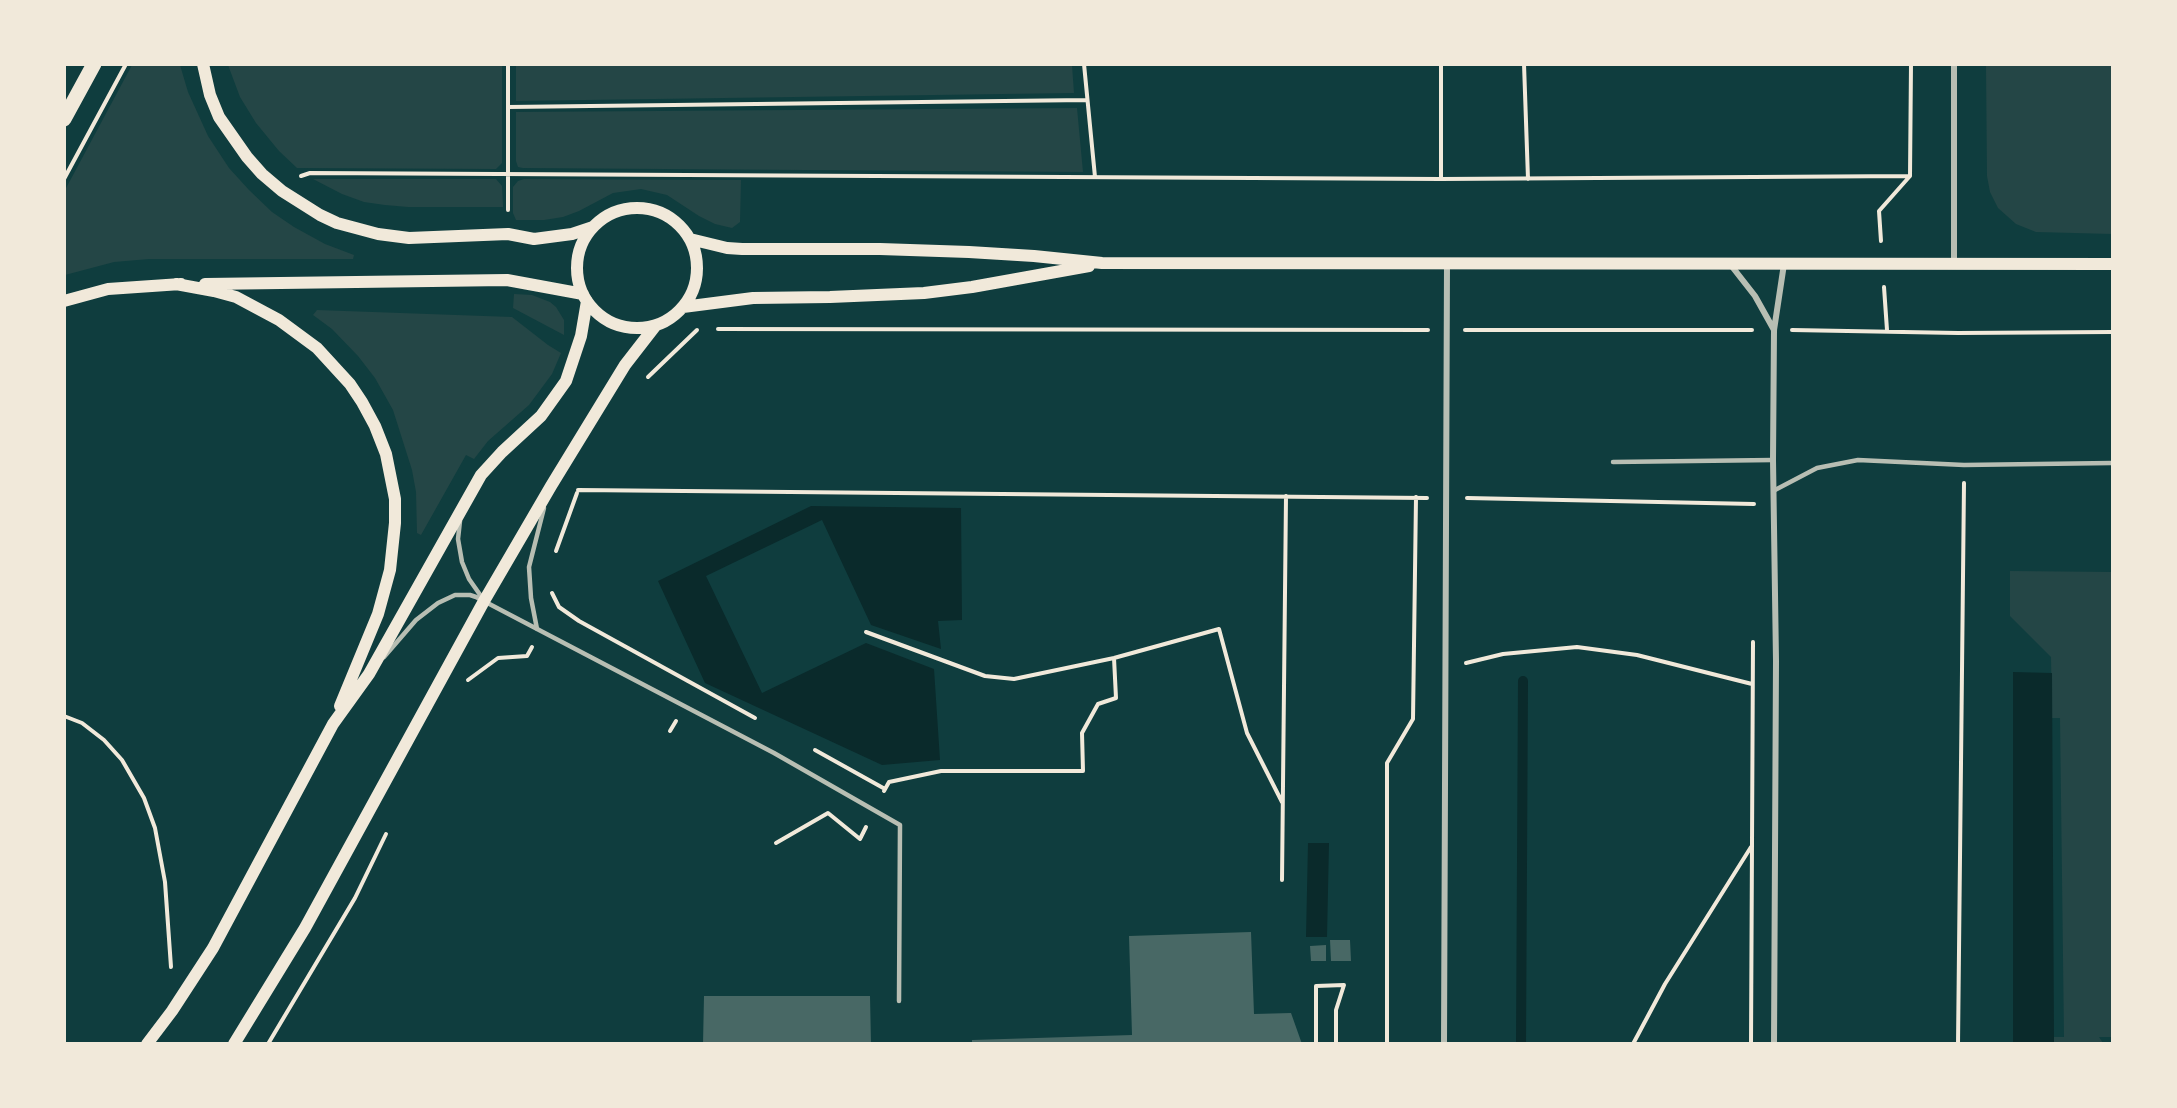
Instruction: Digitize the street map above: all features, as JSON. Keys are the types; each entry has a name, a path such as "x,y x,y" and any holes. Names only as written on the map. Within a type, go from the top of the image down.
{"main road":[{"path":"64,120 94,64"},
{"path":"203,64 210,95 219,117 247,157 282,191 320,215 337,223 378,234 409,238 508,234 534,239 553,238 593,227 616,212 646,209 662,213 675,221 690,239 695,252 698,267 696,281 692,295 683,307 671,318 656,326 640,328 625,327 597,313 585,297 578,273 579,252 593,227"},
{"path":"690,239 727,248 742,249 880,249 969,252 1102,263 2112,264"},
{"path":"683,307 753,298 924,293 972,287 1102,263"},
{"path":"64,301 108,289 176,284 507,280 585,297"},
{"path":"147,1044 172,1011 213,948 333,724 378,614 390,570 395,523 395,499 386,454 375,426 350,384 318,348 279,320 236,297 176,284"},
{"path":"333,724 369,674 481,475 541,416 566,381 581,336 585,297"},
{"path":"234,1044 310,918 484,601 551,486 625,365 656,326"}],"street":[{"path":"1954,64 1954,264"},
{"path":"1444,1044 1447,264"},
{"path":"1730,264 1755,296 1774,330"},
{"path":"1774,1044 1774,330 1784,264"}],"lane":[{"path":"1613,462 1773,460"},
{"path":"1775,490 1817,468 1858,460 1964,465 2112,464"},
{"path":"537,629 531,598 529,567 551,486"},
{"path":"464,504 459,528 462,562 469,579 484,601"},
{"path":"369,674 416,620 438,603 455,595 470,595 774,753 900,825 899,1001"}],"path":[{"path":"64,179 126,64"},
{"path":"508,64 508,214"},
{"path":"1084,64 1095,177"},
{"path":"1441,64 1441,180"},
{"path":"1524,64 1528,178"},
{"path":"1879,211 1910,176 1911,64"},
{"path":"508,106 1087,100"},
{"path":"299,178 310,173 1441,180 1910,176"},
{"path":"648,378 698,328"},
{"path":"710,328 2112,332"},
{"path":"1958,1044 1964,465"},
{"path":"554,556 583,481"},
{"path":"578,490 1416,497 1775,504"},
{"path":"1282,880 1286,496"},
{"path":"1387,1044 1387,763 1413,719 1416,497"},
{"path":"1754,504 1754,516"},
{"path":"549,588 559,607 579,621 759,720"},
{"path":"866,632 985,676 1014,679 1114,658 1218,629 1247,733 1282,802"},
{"path":"1750,1044 1753,636"},
{"path":"1460,664 1503,654 1577,647 1637,655 1752,684"},
{"path":"467,682 498,657 527,656"},
{"path":"776,843 828,813 860,839 889,782 941,771 1083,771 1082,733 1098,704 1116,698 1114,658"},
{"path":"64,716 82,723 104,740 122,760 144,798 157,837 165,882 171,971"},
{"path":"812,749 885,789"},
{"path":"268,1044 355,898 388,831"},
{"path":"1633,1044 1665,984 1751,846"},
{"path":"1316,1044 1316,986 1344,985 1336,1010 1336,1044"}],"shaded area":[{"path":"516,64 1072,65 1074,93 516,101"},
{"path":"132,65 180,65 188,92 208,136 229,168 272,212 325,244 354,255 353,259 149,259 114,262 65,275 65,190"},
{"path":"228,65 502,65 502,163 496,169 297,168 279,151 256,123 240,97"},
{"path":"1986,65 2112,65 2112,234 2036,232 2016,224 1998,208 1990,192 1987,176"},
{"path":"1077,108 1083,172 523,168 518,167 516,161 516,112"},
{"path":"313,179 496,179 502,186 503,207 408,207 364,202"},
{"path":"524,179 741,180 740,222 732,228 715,224 667,195 641,189 613,193 563,217 516,220 513,213 513,187 518,181"},
{"path":"514,294 532,295 550,302 564,320 564,335 513,308"},
{"path":"317,310 512,317 561,353 552,374 529,405 488,441 474,459 466,455 421,535 417,533 416,492 412,470 393,410 375,378 358,356 332,329 313,315"},
{"path":"811,506 961,508 962,620 938,621 941,649 871,625 822,520 706,576 762,693 866,643 934,669 940,760 882,765 705,683 658,581"},
{"path":"2010,571 2112,572 2112,1037 2099,1037 2103,1043 2054,1043 2054,1037 2064,1037 2060,718 2052,718 2051,657 2010,616"},
{"path":"2013,672 2052,673 2054,1043 2013,1043"},
{"path":"1308,843 1329,843 1327,937 1306,937"}],"building":[{"path":"1251,932 1254,1014 1291,1013 1302,1044 972,1044 972,1040 1132,1035 1129,936"},
{"path":"1330,940 1350,940 1351,961 1331,961"},
{"path":"1326,945 1326,961 1311,961 1310,946"},
{"path":"704,996 870,996 871,1044 703,1044"}],"waterway":[{"path":"1521,1044 1523,681"}]}
